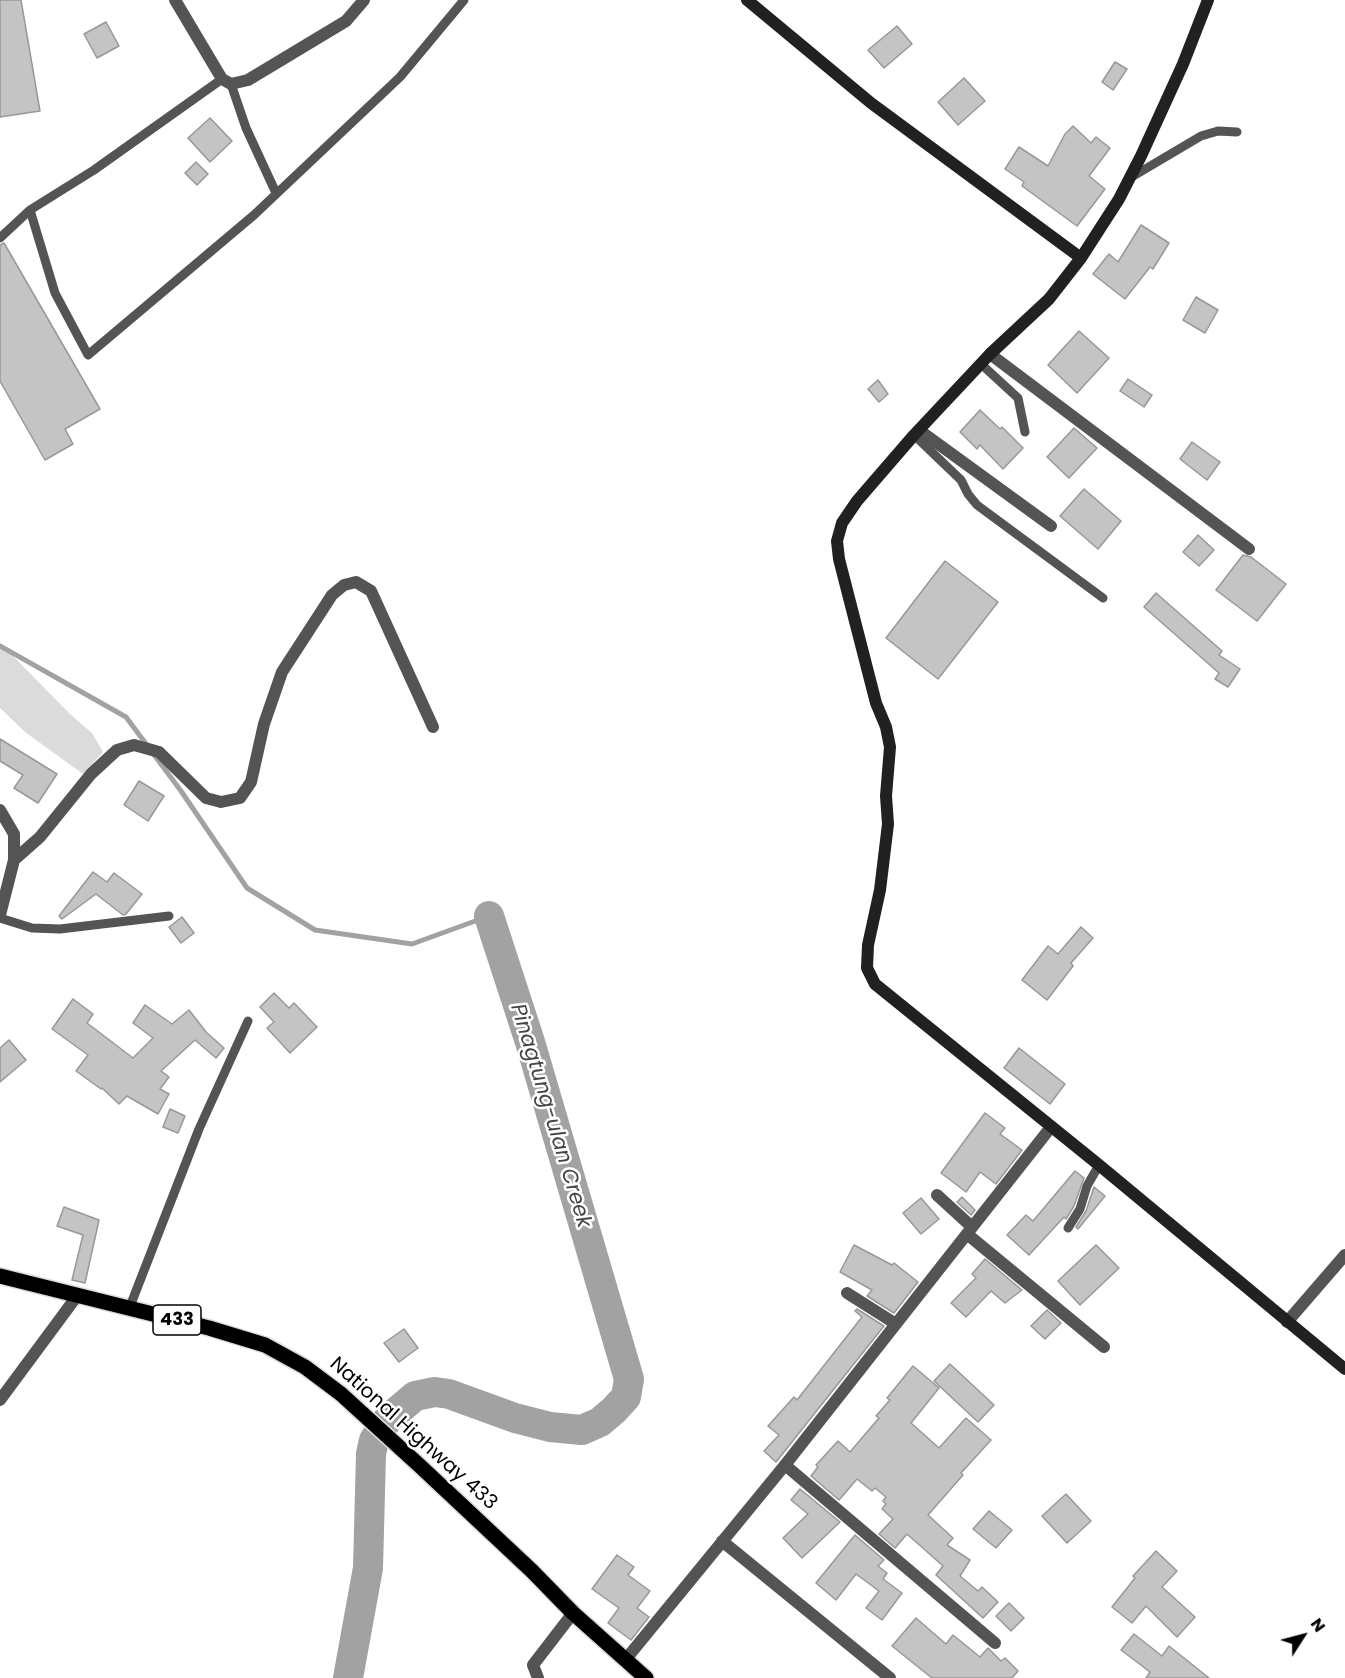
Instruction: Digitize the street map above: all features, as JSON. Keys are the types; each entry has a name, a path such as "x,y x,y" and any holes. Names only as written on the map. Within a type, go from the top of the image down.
{"main road":[{"name":"National Highway 433","path":"0,1276 209,1328 265,1345 305,1367 341,1394 420,1466 532,1571 573,1613 646,1678"}],"street":[{"path":"175,0 227,81 248,80 346,21 364,0"},
{"path":"747,0 871,103 1081,258"},
{"path":"1208,0 1183,64 1130,178 1081,258 1049,299 990,354 917,432 857,501 842,523 837,541 839,560 876,703 886,727 890,747 886,796 888,824 880,890 868,945 867,968 875,984 1099,1165 1345,1369"},
{"path":"990,354 1249,549"},
{"path":"917,432 1052,526"},
{"path":"14,860 40,837 91,774 117,750 134,745 159,752 206,798 221,802 240,798 251,782 264,724 282,672 332,595 344,585 356,582 371,591 432,727"},
{"path":"0,810 14,834 14,860 0,917"},
{"path":"626,1659 785,1465 1051,1127"},
{"path":"937,1195 970,1230 1104,1347"},
{"path":"1287,1322 1345,1255"},
{"path":"847,1293 896,1324"},
{"path":"0,1400 77,1296"},
{"path":"785,1465 995,1643"},
{"path":"722,1541 890,1678"},
{"path":"538,1678 533,1665 573,1613"}],"lane":[{"path":"30,210 55,293 88,355 255,215 400,78 464,0"},
{"path":"0,238 30,210 94,171 227,81 276,194"},
{"path":"1130,178 1201,136 1218,131 1236,132"},
{"path":"981,364 1018,398 1025,432"},
{"path":"917,432 961,480 977,505 1103,598"},
{"path":"0,917 32,928 60,929 169,916"},
{"path":"129,1309 199,1129 249,1021"},
{"path":"1068,1228 1080,1209 1087,1186 1099,1165"}],"shaded area":[{"path":"0,643 71,715 92,733 103,752 83,774 25,732 0,708"}],"building":[{"path":"0,0 21,0 40,111 0,117"},
{"path":"106,22 119,46 97,58 84,34"},
{"path":"897,26 912,44 884,68 868,50"},
{"path":"1115,62 1127,69 1113,90 1102,82"},
{"path":"964,78 985,101 958,125 938,102"},
{"path":"210,118 232,141 210,162 188,138"},
{"path":"1073,126 1091,143 1096,137 1110,148 1089,176 1105,189 1077,226 1022,186 1024,182 1005,169 1019,147 1048,166 1065,134"},
{"path":"196,162 208,174 197,185 185,173"},
{"path":"1141,225 1169,243 1153,269 1150,267 1125,299 1093,274 1109,254 1118,262"},
{"path":"4,243 100,409 65,429 73,444 45,460 0,381 0,245"},
{"path":"1196,297 1218,310 1205,333 1183,320"},
{"path":"1079,331 1109,358 1077,393 1048,365"},
{"path":"1128,379 1152,395 1144,407 1120,391"},
{"path":"878,380 888,394 879,402 868,389"},
{"path":"980,410 1000,429 1002,427 1023,448 1003,469 980,445 977,449 960,432"},
{"path":"1074,428 1097,448 1069,478 1047,457"},
{"path":"1192,442 1220,462 1207,480 1180,459"},
{"path":"1084,489 1121,521 1098,549 1060,516"},
{"path":"1198,535 1214,550 1199,566 1183,552"},
{"path":"1243,555 1251,557 1286,584 1257,621 1216,590"},
{"path":"945,561 998,602 938,679 886,638"},
{"path":"1156,593 1222,651 1219,655 1240,669 1228,687 1215,679 1219,673 1144,607"},
{"path":"0,739 57,774 38,803 14,788 23,775 0,761"},
{"path":"139,781 164,796 148,821 124,805"},
{"path":"93,872 107,882 114,873 142,894 123,915 96,894 62,919 59,916"},
{"path":"182,917 194,933 181,943 169,927"},
{"path":"1081,927 1093,938 1071,963 1073,966 1047,1000 1022,980 1048,946 1058,954"},
{"path":"274,993 289,1008 294,1003 317,1027 290,1053 267,1028 274,1022 260,1007"},
{"path":"73,999 93,1014 87,1023 133,1058 153,1038 133,1023 145,1005 172,1024 189,1010 206,1032 224,1048 216,1058 195,1040 161,1071 169,1077 160,1089 169,1094 158,1114 127,1096 119,1104 102,1088 76,1071 88,1055 52,1029"},
{"path":"9,1040 26,1060 0,1082 0,1048"},
{"path":"1019,1048 1065,1084 1050,1104 1004,1068"},
{"path":"170,1109 185,1116 178,1133 163,1127"},
{"path":"985,1113 1005,1128 1000,1134 1022,1150 996,1184 980,1172 966,1192 941,1173"},
{"path":"1075,1171 1084,1178 1074,1206 1066,1219 1064,1217 1029,1255 1007,1235 1026,1215 1033,1221"},
{"path":"1094,1187 1105,1196 1078,1229 1076,1227 1086,1211"},
{"path":"962,1197 975,1210 971,1215 957,1202"},
{"path":"921,1198 939,1219 921,1234 903,1213"},
{"path":"64,1207 99,1220 85,1283 72,1280 83,1235 57,1226"},
{"path":"854,1245 892,1265 894,1263 918,1282 894,1313 867,1296 872,1290 840,1272"},
{"path":"1096,1245 1119,1268 1080,1305 1058,1281"},
{"path":"985,1259 1022,1290 1005,1303 991,1291 966,1317 951,1303 976,1278 972,1274"},
{"path":"857,1309 884,1326 776,1462 764,1451 779,1435 768,1426 794,1397 797,1400 862,1317 855,1311"},
{"path":"1047,1310 1061,1323 1045,1339 1031,1326"},
{"path":"404,1329 418,1348 399,1362 384,1343"},
{"path":"950,1364 994,1405 978,1422 934,1381"},
{"path":"913,1366 939,1388 911,1423 939,1448 966,1418 991,1440 928,1515 953,1538 947,1545 970,1560 960,1576 978,1591 982,1587 998,1602 983,1618 936,1575 943,1566 907,1534 895,1548 879,1534 893,1519 882,1509 886,1504 883,1501 886,1497 875,1488 872,1491 857,1479 839,1500 811,1476 818,1467 816,1465 838,1441 850,1452 879,1418 876,1416 890,1400 887,1398"},
{"path":"800,1489 840,1522 802,1558 783,1538 808,1514 791,1500"},
{"path":"1066,1494 1091,1521 1067,1543 1042,1516"},
{"path":"989,1511 1012,1530 996,1548 973,1529"},
{"path":"855,1535 884,1560 878,1566 887,1573 883,1579 902,1593 882,1620 866,1608 879,1591 856,1574 836,1600 816,1583"},
{"path":"1156,1551 1177,1571 1162,1587 1195,1617 1177,1637 1146,1606 1132,1623 1112,1607 1135,1578 1133,1576"},
{"path":"617,1555 634,1567 628,1575 650,1591 637,1608 649,1617 631,1640 608,1623 619,1608 592,1589"},
{"path":"1009,1603 1024,1618 1011,1631 996,1616"},
{"path":"916,1618 946,1644 953,1635 980,1657 988,1648 1001,1661 1005,1658 1018,1671 1012,1678 932,1678 892,1646"},
{"path":"1134,1634 1162,1656 1169,1646 1209,1678 1146,1678 1150,1672 1121,1650"}],"waterway":[{"name":"Pinagtung-ulan Creek","path":"0,646 126,717 181,791 247,888 315,930 412,944 489,916"},
{"name":"Pinagtung-ulan Creek","path":"348,1678 368,1568 371,1454 374,1440 388,1419 415,1396 435,1392 449,1394 515,1418 550,1427 582,1430 600,1422 626,1397 629,1379 530,1042 489,916"}]}
